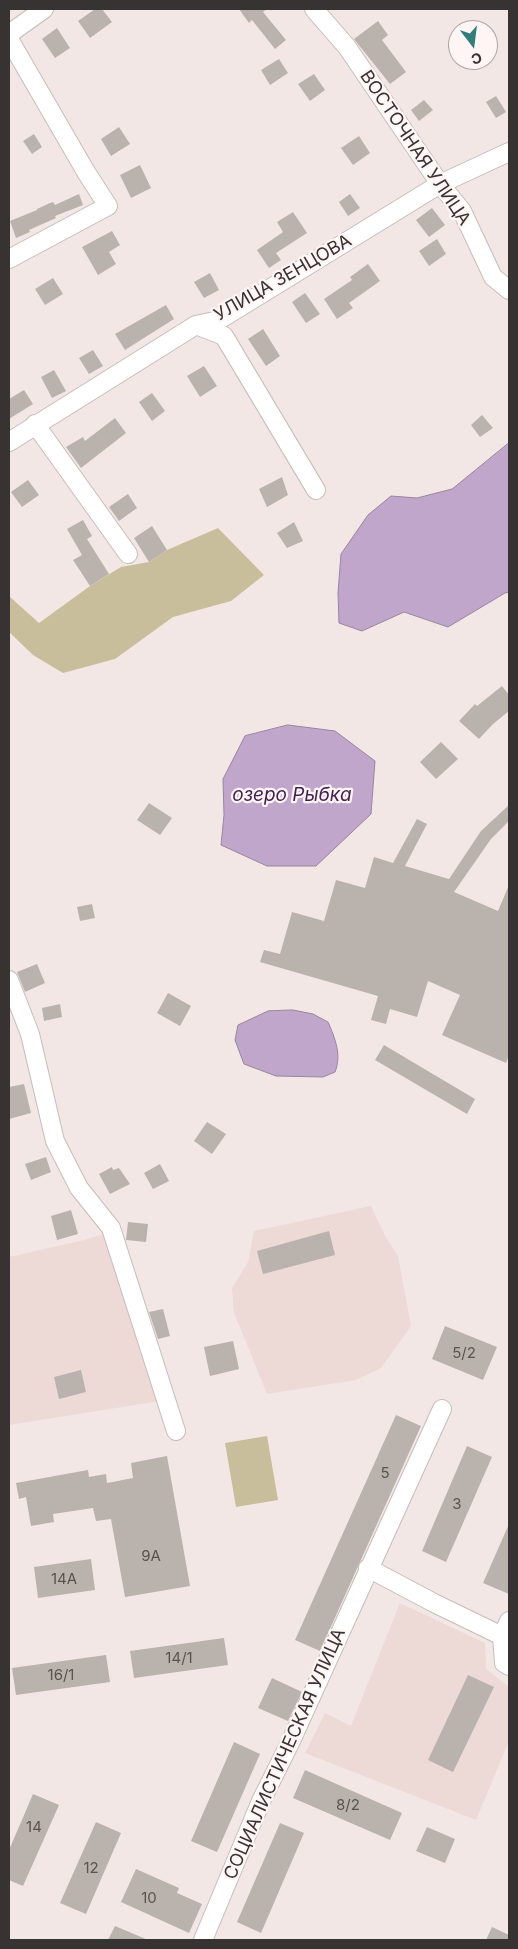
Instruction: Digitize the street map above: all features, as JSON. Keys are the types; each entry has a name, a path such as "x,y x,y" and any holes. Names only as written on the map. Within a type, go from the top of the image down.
{"street":[{"path":"9,34 44,9"},
{"name":"ВОСТОЧНАЯ УЛИЦА","path":"314,9 347,47 440,184 462,211 492,277 509,290"},
{"path":"9,39 86,172 108,206 9,259"},
{"name":"УЛИЦА ЗЕНЦОВА","path":"9,442 34,424 196,325 219,320 440,184 509,152"},
{"path":"196,325 224,336 316,490"},
{"path":"34,424 128,554"},
{"path":"9,980 30,1034 55,1142 79,1188 111,1228 176,1431"},
{"name":"СОЦИАЛИСТИЧЕСКАЯ УЛИЦА","path":"203,1940 261,1801 290,1743 442,1408"},
{"path":"368,1568 434,1604 506,1628 504,1663 509,1666"}],"shaded area":[{"path":"218,528 264,575 231,601 173,617 115,659 63,673 33,655 9,632 9,596 39,623 90,586 121,567 149,562 167,550"},
{"path":"371,1206 385,1236 398,1256 411,1326 381,1368 356,1380 267,1394 234,1313 232,1288 248,1262 254,1231"},
{"path":"103,1234 160,1401 9,1425 9,1257"},
{"path":"267,1436 278,1500 236,1507 225,1443"},
{"path":"400,1603 485,1643 486,1669 509,1687 509,1741 476,1820 305,1753 325,1713 351,1726"}],"water":[{"path":"509,443 509,592 448,627 404,612 362,631 339,623 338,593 341,554 368,515 391,496 417,498 452,489"},
{"name":"озеро Рыбка","path":"288,725 335,731 375,761 371,814 316,866 267,866 221,845 224,815 223,779 245,736"},
{"path":"293,1010 313,1014 328,1022 338,1053 335,1072 323,1077 276,1076 244,1064 235,1040 238,1025 268,1011"}],"building":[{"path":"95,9 102,9 112,22 90,38 78,21"},
{"path":"239,9 267,9 263,12 286,40 275,49 252,20 249,23"},
{"path":"378,21 388,35 382,40 406,72 390,84 354,39"},
{"path":"57,28 70,48 55,58 42,39"},
{"path":"279,59 288,73 270,85 261,70"},
{"path":"314,74 325,90 310,101 298,84"},
{"path":"496,96 506,112 496,118 486,102"},
{"path":"424,100 433,110 419,121 411,110"},
{"path":"119,127 130,144 111,156 101,139"},
{"path":"34,134 42,147 32,154 23,141"},
{"path":"359,136 370,153 353,165 341,148"},
{"path":"140,165 151,188 131,198 120,175"},
{"path":"79,194 83,205 55,216 56,218 16,238 10,221 50,203 53,202 55,205"},
{"path":"350,194 360,208 348,216 339,202"},
{"path":"432,208 445,225 429,237 416,220"},
{"path":"293,212 307,233 276,253 281,260 269,268 257,250 283,232 277,222"},
{"path":"112,231 120,245 109,252 116,264 98,275 82,247"},
{"path":"437,239 446,254 429,266 419,251"},
{"path":"368,264 380,281 349,303 353,308 337,319 324,299 352,280 350,277"},
{"path":"210,273 219,290 204,298 194,282"},
{"path":"53,278 63,294 45,305 35,289"},
{"path":"305,293 320,314 306,323 292,302"},
{"path":"166,305 174,319 125,350 115,334"},
{"path":"263,329 280,356 266,366 248,339"},
{"path":"93,350 103,366 89,374 79,358"},
{"path":"204,366 217,386 200,397 187,376"},
{"path":"54,370 66,391 52,398 41,377"},
{"path":"24,390 33,404 9,419 9,399"},
{"path":"152,393 165,411 152,421 139,402"},
{"path":"482,415 493,428 480,437 471,425"},
{"path":"115,418 126,433 81,468 66,447 83,437 85,441"},
{"path":"282,477 288,495 267,507 259,489"},
{"path":"28,480 39,495 22,507 11,492"},
{"path":"128,494 137,508 119,521 109,507"},
{"path":"83,520 92,536 87,539 109,574 90,586 73,560 82,555 67,529"},
{"path":"294,522 303,541 287,548 277,533"},
{"path":"152,526 167,550 149,562 134,538"},
{"path":"502,686 509,695 509,711 479,739 459,721 475,704 477,706"},
{"path":"441,742 458,759 436,779 420,762"},
{"path":"149,803 172,818 160,835 137,820"},
{"path":"509,805 509,821 491,839 454,892 498,911 509,885 509,1055 506,1063 442,1035 460,995 428,981 417,1017 390,1009 386,1024 371,1020 378,996 260,962 264,950 280,954 292,912 324,921 336,880 365,888 374,857 393,863 417,819 427,824 405,866 449,879 481,831"},
{"path":"92,904 95,918 80,921 77,907"},
{"path":"37,964 45,983 25,992 17,972"},
{"path":"168,993 191,1006 180,1026 157,1013"},
{"path":"60,1004 62,1017 44,1021 42,1008"},
{"path":"384,1045 475,1099 467,1114 375,1060"},
{"path":"24,1084 31,1113 9,1119 9,1087"},
{"path":"207,1122 226,1134 212,1154 194,1141"},
{"path":"46,1157 51,1172 31,1180 25,1164"},
{"path":"160,1164 169,1181 153,1189 144,1173"},
{"path":"112,1167 113,1170 119,1168 130,1184 110,1194 99,1174"},
{"path":"71,1210 78,1234 57,1240 51,1216"},
{"path":"128,1222 148,1224 146,1242 126,1240"},
{"path":"329,1231 335,1255 263,1274 257,1251"},
{"path":"163,1309 170,1336 158,1339 149,1312"},
{"path":"445,1326 497,1347 483,1380 432,1359"},
{"path":"233,1341 239,1369 210,1376 204,1347"},
{"path":"81,1370 86,1392 59,1399 54,1377"},
{"path":"396,1415 421,1426 320,1651 295,1640"},
{"path":"467,1446 492,1457 446,1562 422,1551"},
{"path":"167,1456 190,1586 125,1597 111,1519 96,1521 93,1508 53,1514 54,1522 31,1526 26,1497 19,1499 16,1483 88,1470 89,1477 106,1474 107,1483 133,1478 131,1463"},
{"path":"509,1524 509,1594 483,1583"},
{"path":"91,1559 95,1590 38,1598 34,1567"},
{"path":"224,1638 228,1665 134,1678 130,1651"},
{"path":"106,1655 110,1682 16,1695 12,1668"},
{"path":"468,1675 494,1687 453,1772 428,1760"},
{"path":"272,1678 302,1692 288,1721 258,1708"},
{"path":"234,1742 260,1754 217,1852 191,1841"},
{"path":"305,1770 402,1813 390,1840 293,1798"},
{"path":"33,1794 59,1805 23,1886 9,1880 9,1850"},
{"path":"96,1822 121,1833 86,1914 60,1903"},
{"path":"280,1823 304,1833 261,1933 237,1922"},
{"path":"427,1827 455,1839 445,1863 416,1851"},
{"path":"136,1869 179,1888 177,1893 202,1904 189,1933 121,1902"},
{"path":"115,1926 148,1940 108,1940"},
{"path":"492,1927 509,1935 509,1940 486,1940"}]}
